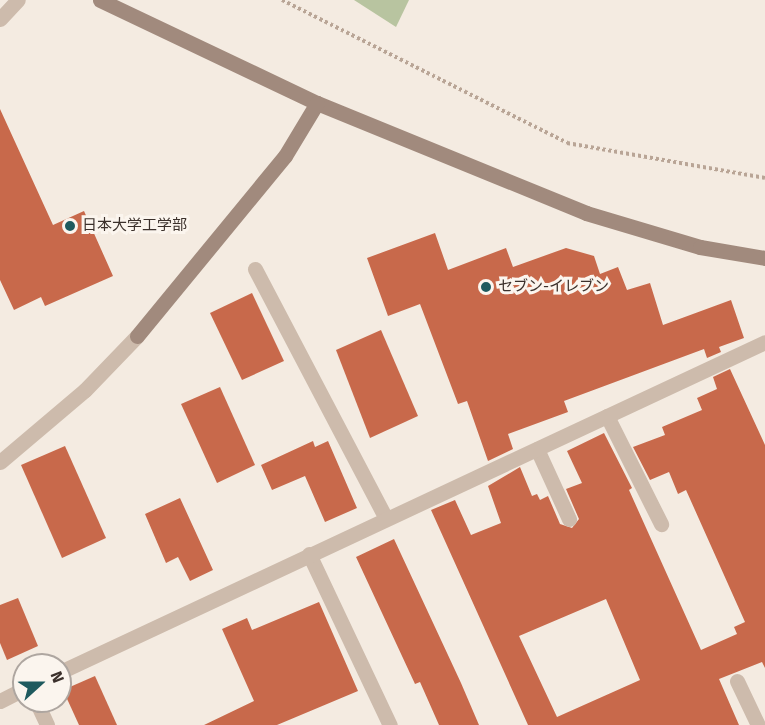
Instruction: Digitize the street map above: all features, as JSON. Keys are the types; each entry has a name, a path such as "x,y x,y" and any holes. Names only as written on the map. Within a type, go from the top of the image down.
{"street":[{"path":"0,19 18,0"},
{"path":"100,0 316,103 586,213 700,247 765,258"},
{"path":"0,462 85,390 137,336 285,156 316,103"},
{"path":"255,269 386,519"},
{"path":"72,666 765,342"},
{"path":"607,416 661,524"},
{"path":"537,449 569,519"},
{"path":"309,555 390,725"},
{"path":"737,681 758,725"}],"path":[{"path":"282,0 567,143 765,178"}],"green space":[{"path":"354,0 409,0 396,27"}],"building":[{"path":"0,109 53,225 84,211 113,276 45,306 41,297 14,310 0,280"},
{"path":"435,233 448,270 506,248 513,267 566,248 594,256 600,274 618,267 627,290 650,283 663,325 731,300 744,338 719,347 721,352 707,358 704,349 564,401 568,412 508,434 513,449 488,461 467,401 458,404 420,304 388,316 367,258"},
{"path":"252,293 284,361 242,380 210,313"},
{"path":"381,330 418,416 370,438 336,350"},
{"path":"730,369 765,445 765,668 762,662 719,679 739,725 528,725 431,510 455,500 471,535 501,523 488,486 520,467 532,496 537,494 540,500 548,496 560,524 572,528 579,519 566,489 582,483 567,451 604,433 632,488 629,490 701,650 737,634 734,627 745,622 686,490 678,494 669,472 650,480 633,447 665,435 662,427 702,410 697,398 717,389 713,377","holes":["606,599 640,680 557,717 519,636"]},
{"path":"220,387 255,465 217,483 181,404"},
{"path":"313,441 315,447 328,441 357,508 325,522 305,476 272,490 261,465"},
{"path":"65,446 106,538 62,558 21,465"},
{"path":"180,498 213,570 190,581 178,557 166,563 145,514"},
{"path":"394,539 479,725 439,725 420,682 415,684 356,557"},
{"path":"18,598 38,646 22,653 12,653 12,658 7,660 0,643 0,605"},
{"path":"319,602 358,691 277,725 204,725 254,701 222,629 247,618 252,630"},
{"path":"95,676 117,725 79,725 72,710 72,686"}],"place":[{"name":"日本大学工学部","path":"70,226"},
{"name":"セブン-イレブン","path":"486,287"}]}
